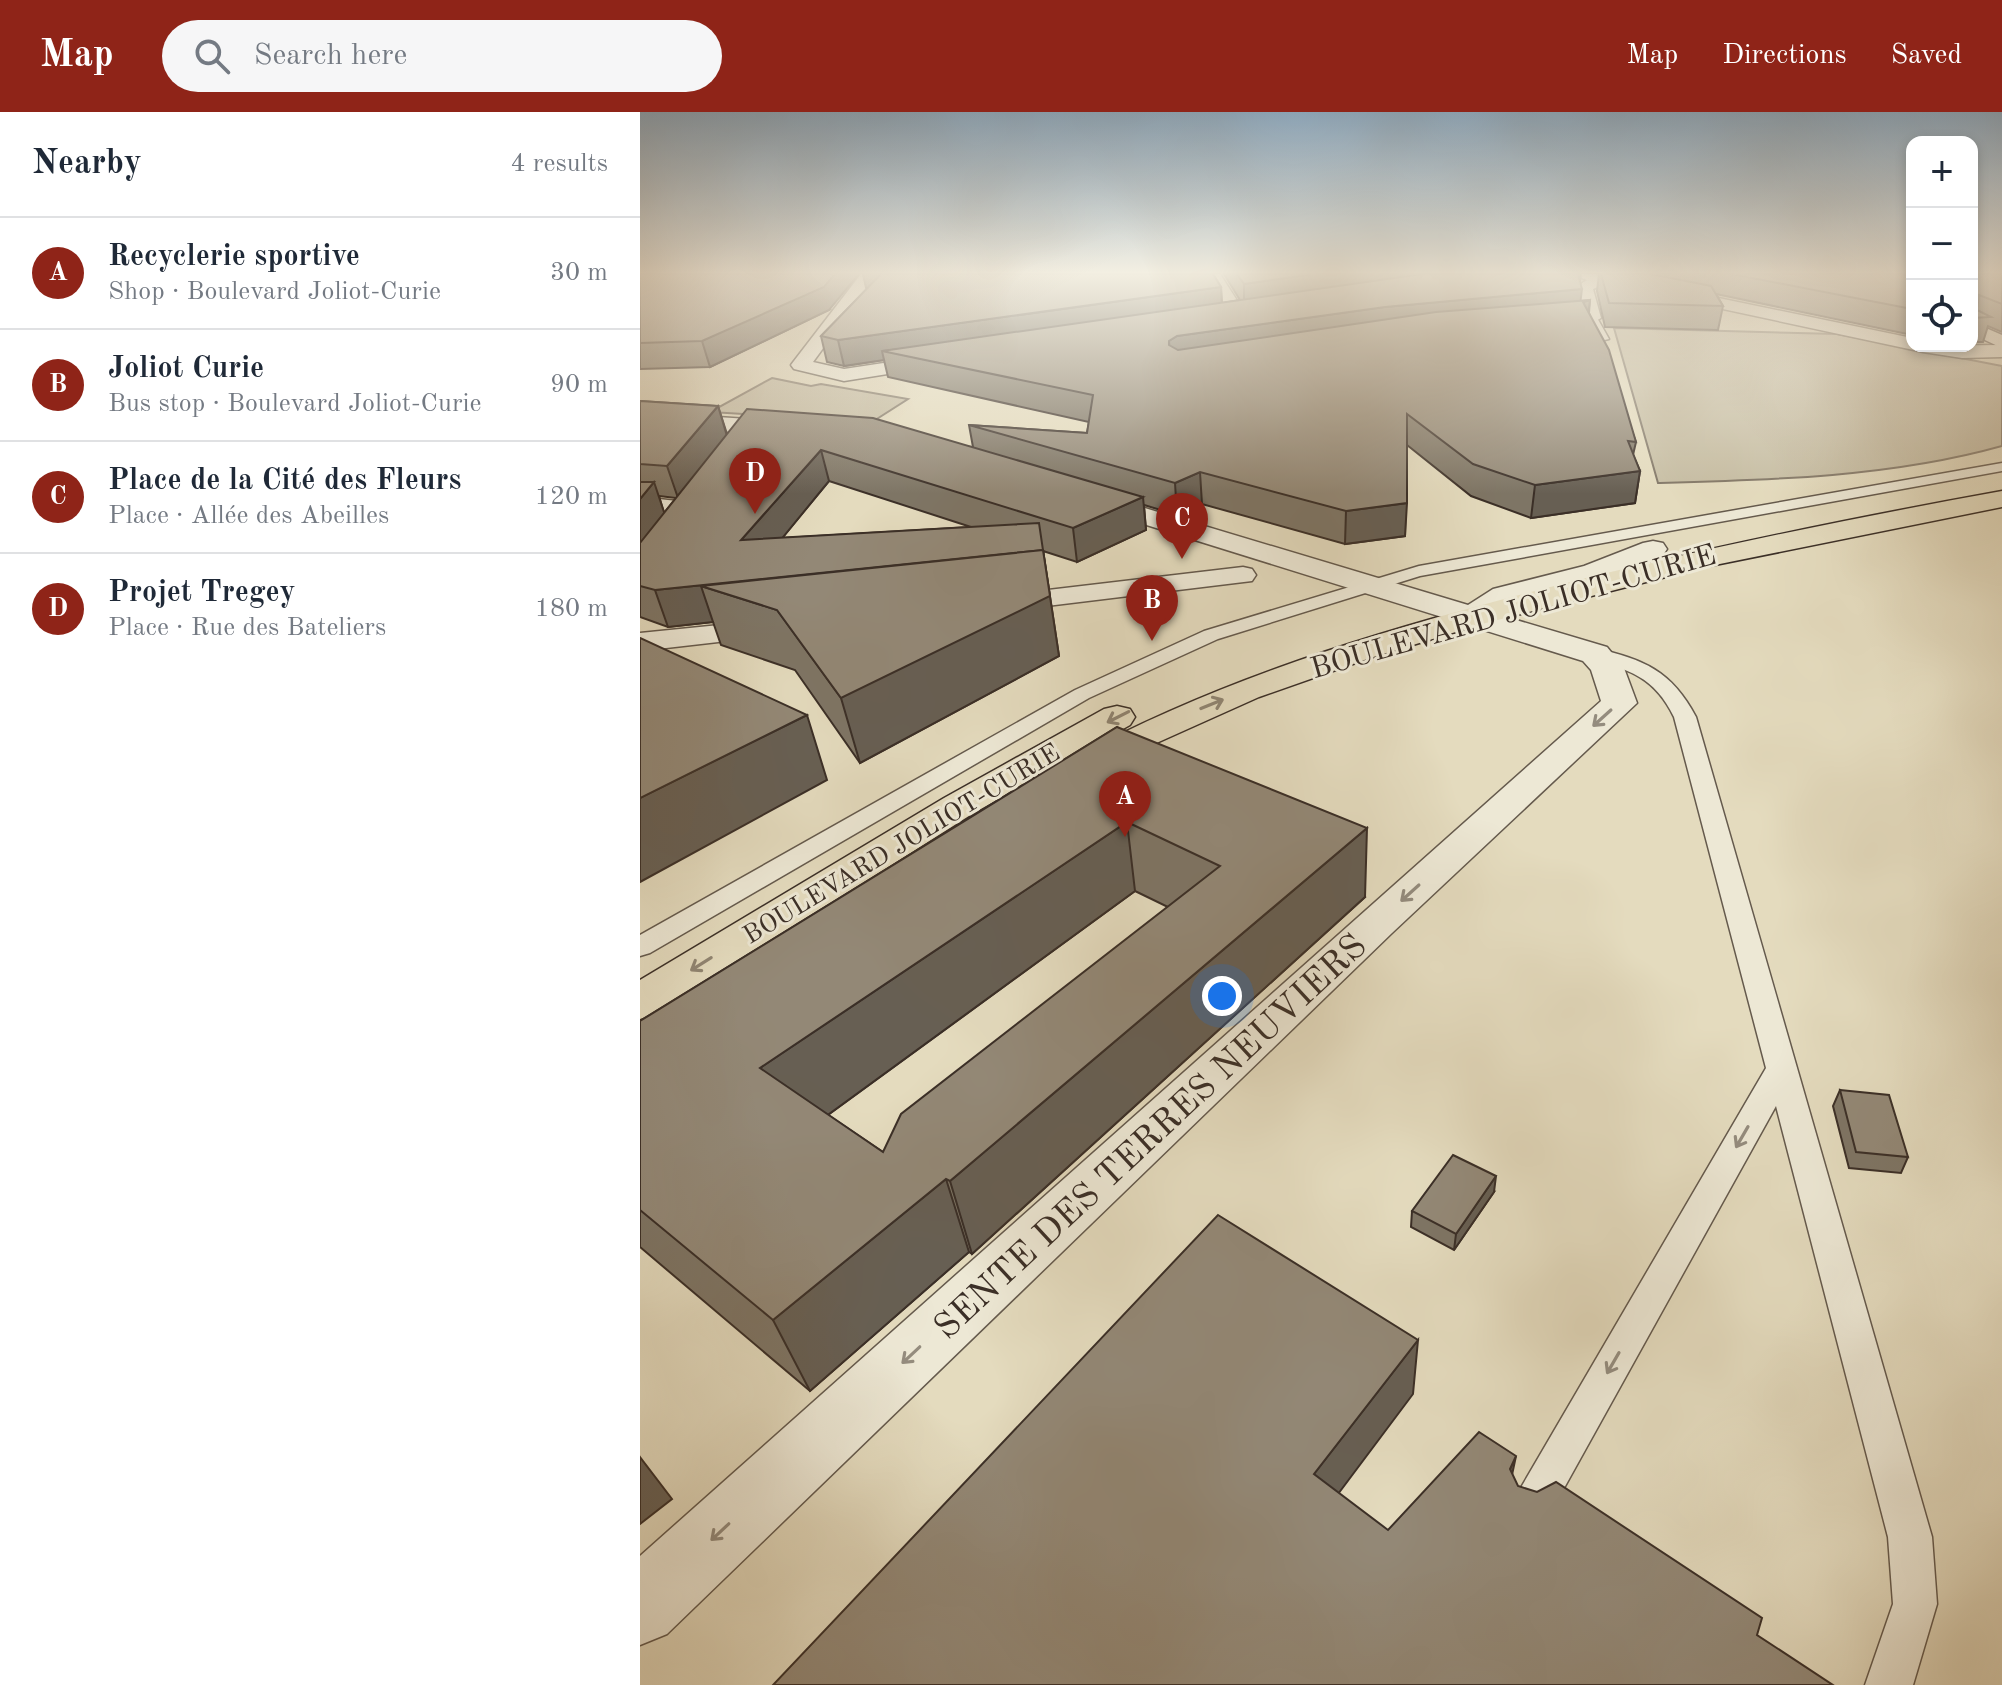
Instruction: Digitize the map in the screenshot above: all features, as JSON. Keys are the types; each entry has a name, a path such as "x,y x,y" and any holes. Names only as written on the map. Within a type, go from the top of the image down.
{"main road":[{"name":"BOULEVARD JOLIOT-CURIE","path":"646,1019 958,806 1079,736 1207,674 1318,632 1420,600 1530,571 2002,486"},
{"name":"BOULEVARD JOLIOT-CURIE","path":"646,1019 1128,742 1253,687 1400,637 1609,579 1736,550 2002,499"}],"street":[{"path":"814,347 801,365 844,375 954,358"},
{"path":"1978,352 2002,351"},
{"path":"640,419 817,431"},
{"path":"732,450 750,426"},
{"path":"669,533 706,485"},
{"path":"1069,493 1595,654"},
{"path":"640,504 688,508"},
{"path":"1471,617 1504,595 1594,572 1653,549"},
{"path":"970,607 1243,575"},
{"path":"640,642 798,626"},
{"name":"SENTE DES TERRES NEUVIERS","path":"640,1607 1364,934 1619,703 1607,668 1595,654"}],"lane":[{"path":"640,947 1127,671 1211,635 1370,584 1460,562 2002,467"},
{"path":"1595,654 1641,668 1673,689 1685,717 1910,1537 1915,1604 1889,1685"},
{"path":"1523,1520 1781,1069"}],"shaded area":[{"path":"1620,347 1906,347 1906,352 1930,352 2002,366 2002,446 1875,471 1658,483"},
{"path":"772,378 908,399 872,422 710,412"}],"building":[{"path":"907,347 1173,347 1178,350 1196,347 1608,347 1636,442 1628,441 1640,471 1535,485 1473,464 1407,414 1407,503 1346,511 1200,472 1175,483 969,425 1087,433 1093,395 882,351"},
{"path":"640,401 718,406 667,466 640,464"},
{"path":"747,409 873,418 1143,497 1073,528 821,450 741,540 1039,523 1043,550 655,590 640,586 640,543"},
{"path":"640,482 654,482 640,499"},
{"path":"1043,550 1050,596 841,698 777,610 701,586"},
{"path":"640,638 807,715 640,798"},
{"path":"1117,727 1367,828 950,1181 946,1179 773,1320 640,1210 640,1021","holes":["1127,822 1220,866 901,1114 883,1152 760,1068"]},
{"path":"1840,1090 1889,1095 1908,1157 1856,1152"},
{"path":"1453,1155 1496,1176 1456,1234 1412,1211"},
{"path":"1218,1215 1418,1340 1314,1474 1388,1530 1479,1432 1516,1456 1510,1469 1518,1486 1537,1492 1556,1482 1762,1618 1757,1635 1833,1685 773,1685"}],"place":[{"name":"Projet Tregey","path":"755,514"},
{"name":"Place de la Cité des Fleurs","path":"1182,559"},
{"name":"Joliot Curie","path":"1152,641"},
{"name":"Recyclerie sportive","path":"1125,837"}]}
